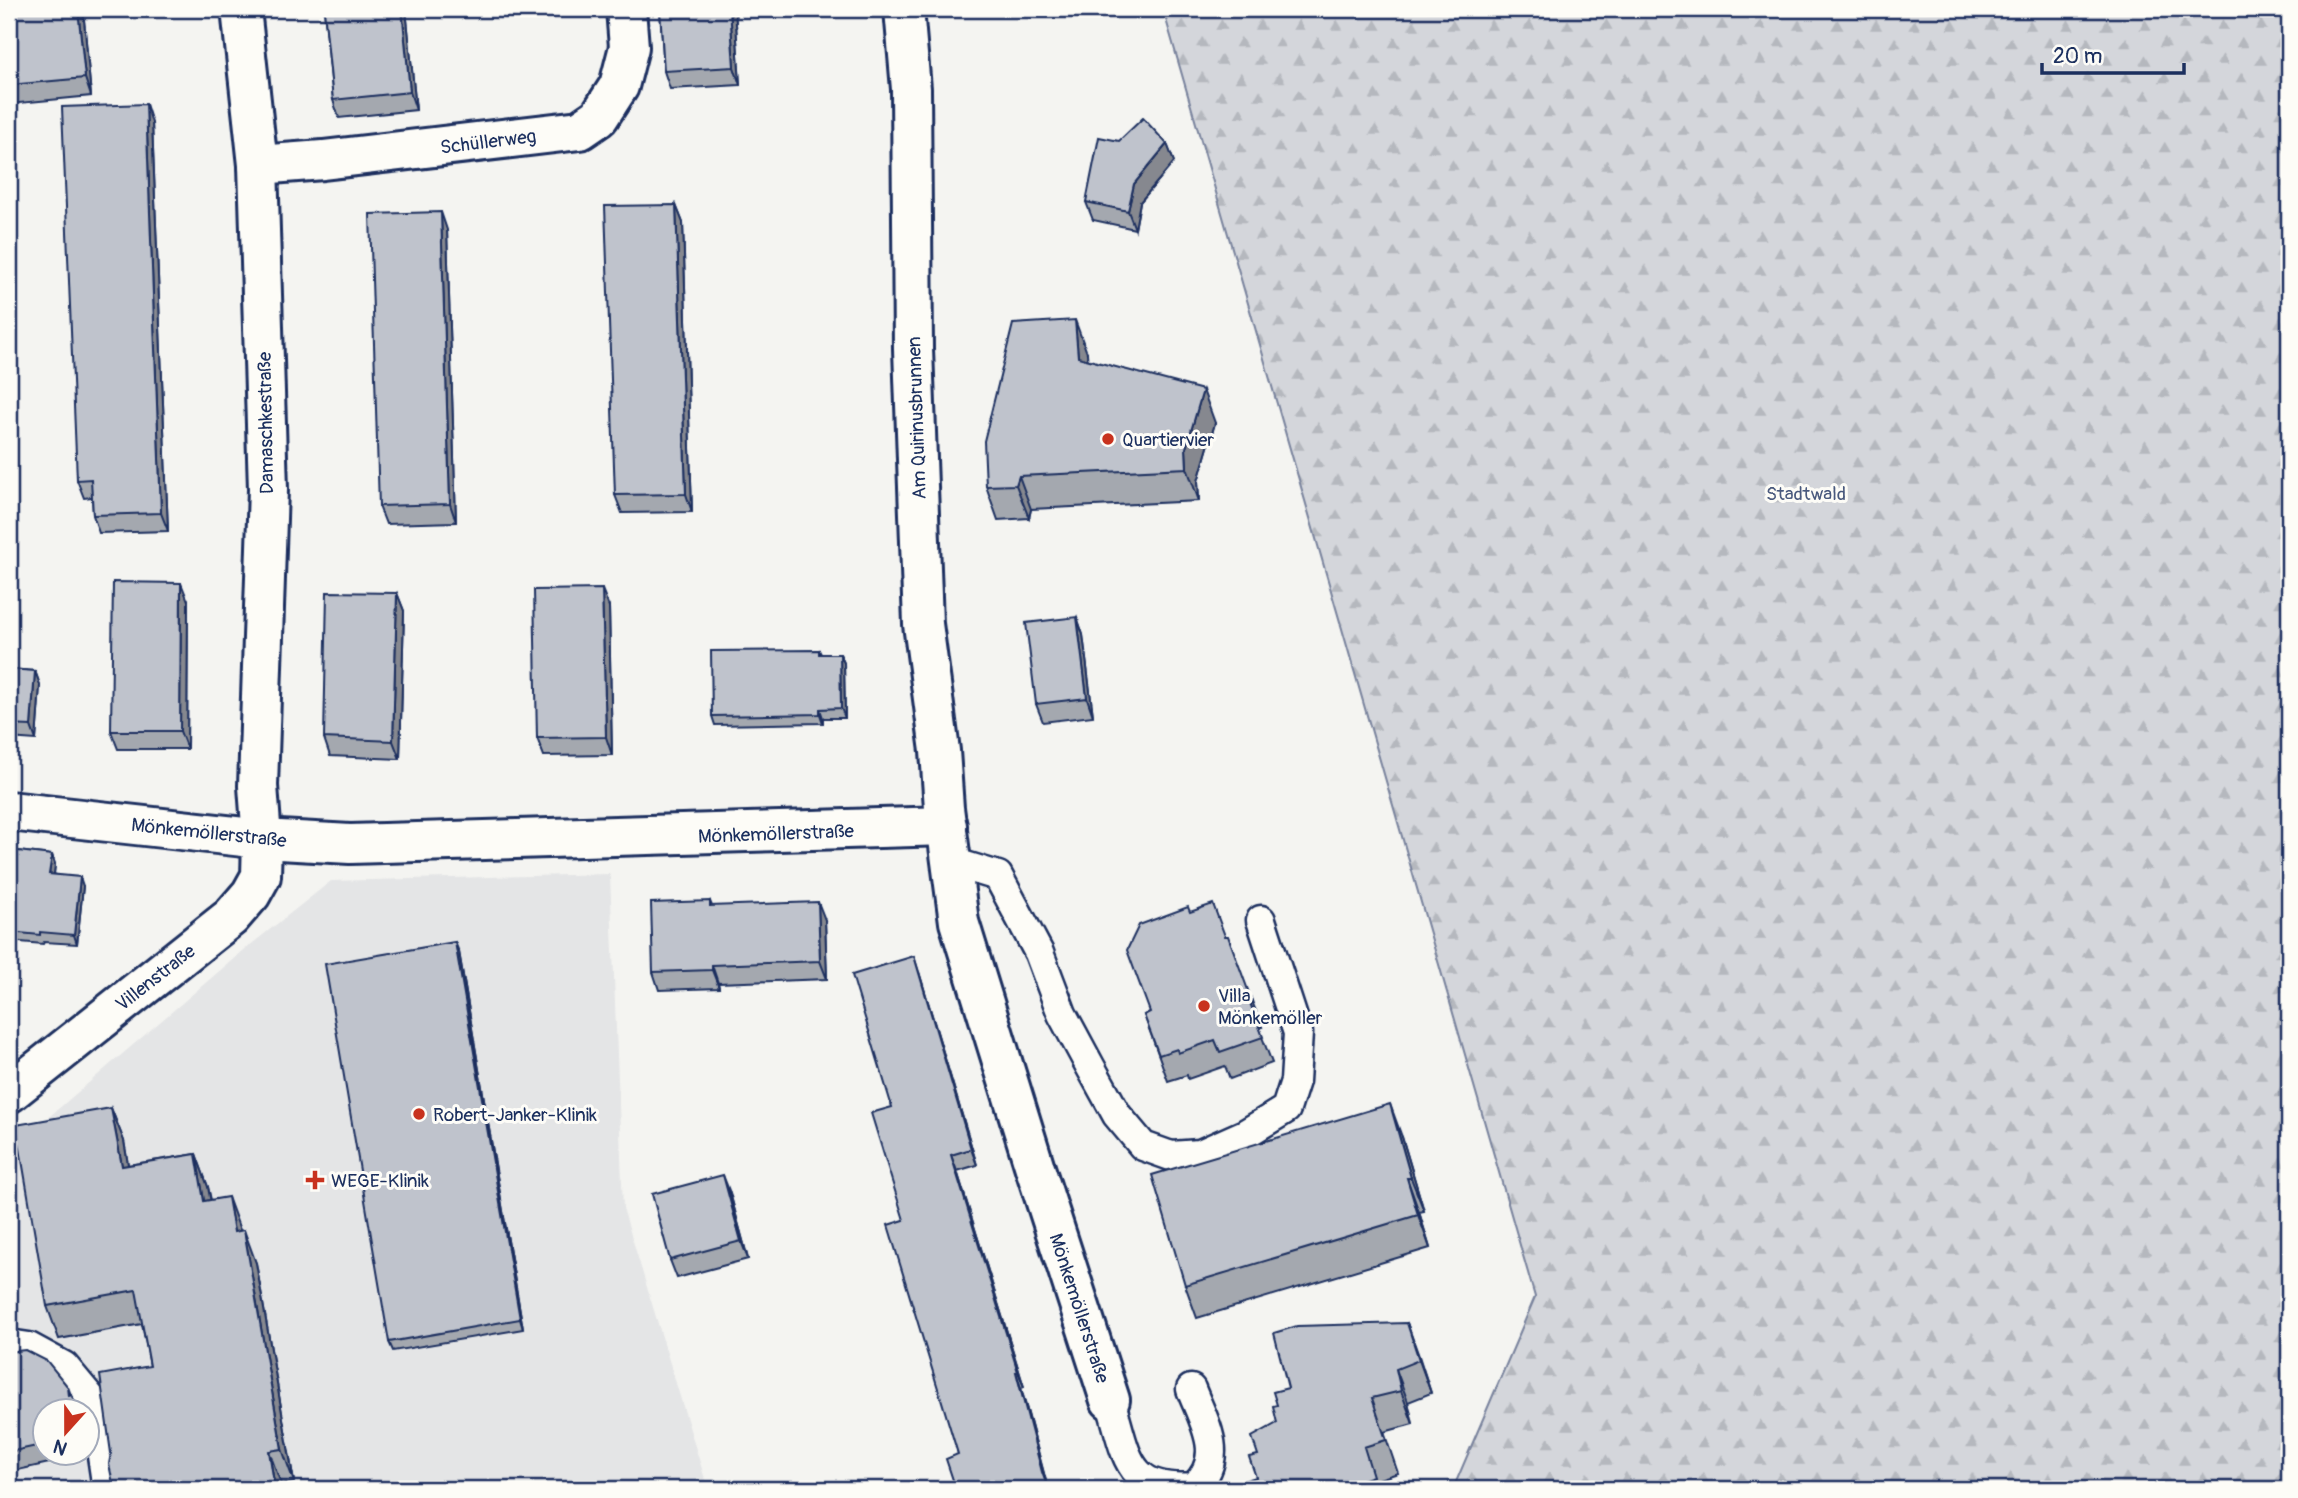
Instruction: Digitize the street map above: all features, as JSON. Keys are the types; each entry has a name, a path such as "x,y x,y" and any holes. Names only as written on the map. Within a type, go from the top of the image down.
{"street":[{"name":"Damaschkestraße","path":"241,9 258,165 268,489 258,786 262,839"},
{"name":"Schüllerweg","path":"258,165 580,130 599,117 619,86 629,47 626,9"},
{"name":"Am Quirinusbrunnen","path":"904,9 911,89 913,349 923,624 949,844"},
{"name":"Mönkemöllerstraße","path":"9,811 262,839 350,844 949,844 959,922 1110,1400"},
{"name":"Villenstraße","path":"9,1093 231,917 251,894 261,876 262,839"}],"lane":[{"path":"949,844 998,876 1039,953 1062,1014 1117,1115 1143,1146 1171,1156 1200,1154 1245,1134 1286,1109 1295,1080 1298,1032 1261,920"},
{"path":"9,1344 29,1347 64,1366 94,1402 107,1489"},
{"path":"1110,1400 1128,1460 1135,1473 1163,1487 1194,1487 1203,1478 1212,1455 1211,1442 1191,1389"}],"shaded area":[{"name":"WEGE-Klinik","path":"610,874 623,1208 708,1489 9,1489 9,1151 244,950 331,881"}],"green space":[{"name":"Stadtwald","path":"1163,9 2289,9 2289,1489 1453,1489 1535,1297"}],"building":[{"path":"16,9 78,9 85,78 9,85 9,16 17,15"},
{"path":"324,9 402,9 410,92 333,100"},
{"path":"660,9 730,9 734,67 664,71"},
{"path":"146,104 161,513 93,515 91,479 77,480 62,107"},
{"path":"1143,118 1167,144 1134,184 1128,211 1086,202 1099,137 1119,141"},
{"path":"676,205 686,494 615,495 605,206"},
{"path":"441,212 450,504 379,506 370,214"},
{"name":"Quartiervier","path":"1075,320 1078,357 1203,390 1186,448 1187,468 1019,476 1016,485 986,486 984,441 1013,324"},
{"path":"113,582 181,583 180,731 111,731"},
{"path":"602,589 606,737 537,738 534,590"},
{"path":"327,592 397,593 393,741 324,738"},
{"path":"1077,617 1087,698 1036,704 1026,623"},
{"path":"819,650 819,654 840,654 841,708 820,709 820,714 712,716 711,651"},
{"path":"9,669 35,671 31,726 9,725"},
{"path":"9,850 52,855 49,874 80,877 74,935 9,932"},
{"path":"710,901 710,906 818,902 820,961 712,965 712,970 653,972 651,903"},
{"name":"Villa Mönkemöller","path":"1213,904 1225,936 1228,936 1263,1037 1220,1052 1215,1040 1178,1053 1177,1049 1159,1055 1144,1015 1150,1012 1127,950 1139,925 1188,907 1190,912"},
{"name":"Robert-Janker-Klinik","path":"455,942 520,1319 389,1342 325,964"},
{"path":"914,956 971,1149 951,1155 1018,1372 1048,1489 956,1489 946,1459 958,1454 888,1225 904,1220 871,1113 892,1107 852,975"},
{"path":"1390,1104 1411,1178 1407,1178 1418,1215 1185,1285 1152,1175"},
{"path":"111,1108 122,1166 196,1154 204,1201 228,1197 234,1232 244,1230 282,1449 269,1451 275,1489 114,1489 100,1375 150,1366 136,1290 47,1306 16,1125"},
{"path":"723,1175 741,1241 670,1260 652,1194"},
{"path":"1407,1323 1419,1360 1396,1369 1401,1391 1372,1398 1386,1440 1364,1447 1373,1476 1347,1485 1348,1489 1239,1489 1237,1483 1256,1477 1249,1457 1258,1455 1252,1437 1277,1423 1273,1406 1277,1405 1273,1392 1288,1388 1274,1333 1297,1326"},
{"path":"25,1350 47,1361 68,1387 69,1396 32,1396 32,1447 9,1452 9,1352"}],"place":[{"name":"Quartiervier","path":"1108,439"},
{"name":"Villa Mönkemöller","path":"1204,1006"},
{"name":"Robert-Janker-Klinik","path":"419,1114"},
{"name":"WEGE-Klinik","path":"315,1180"}]}
